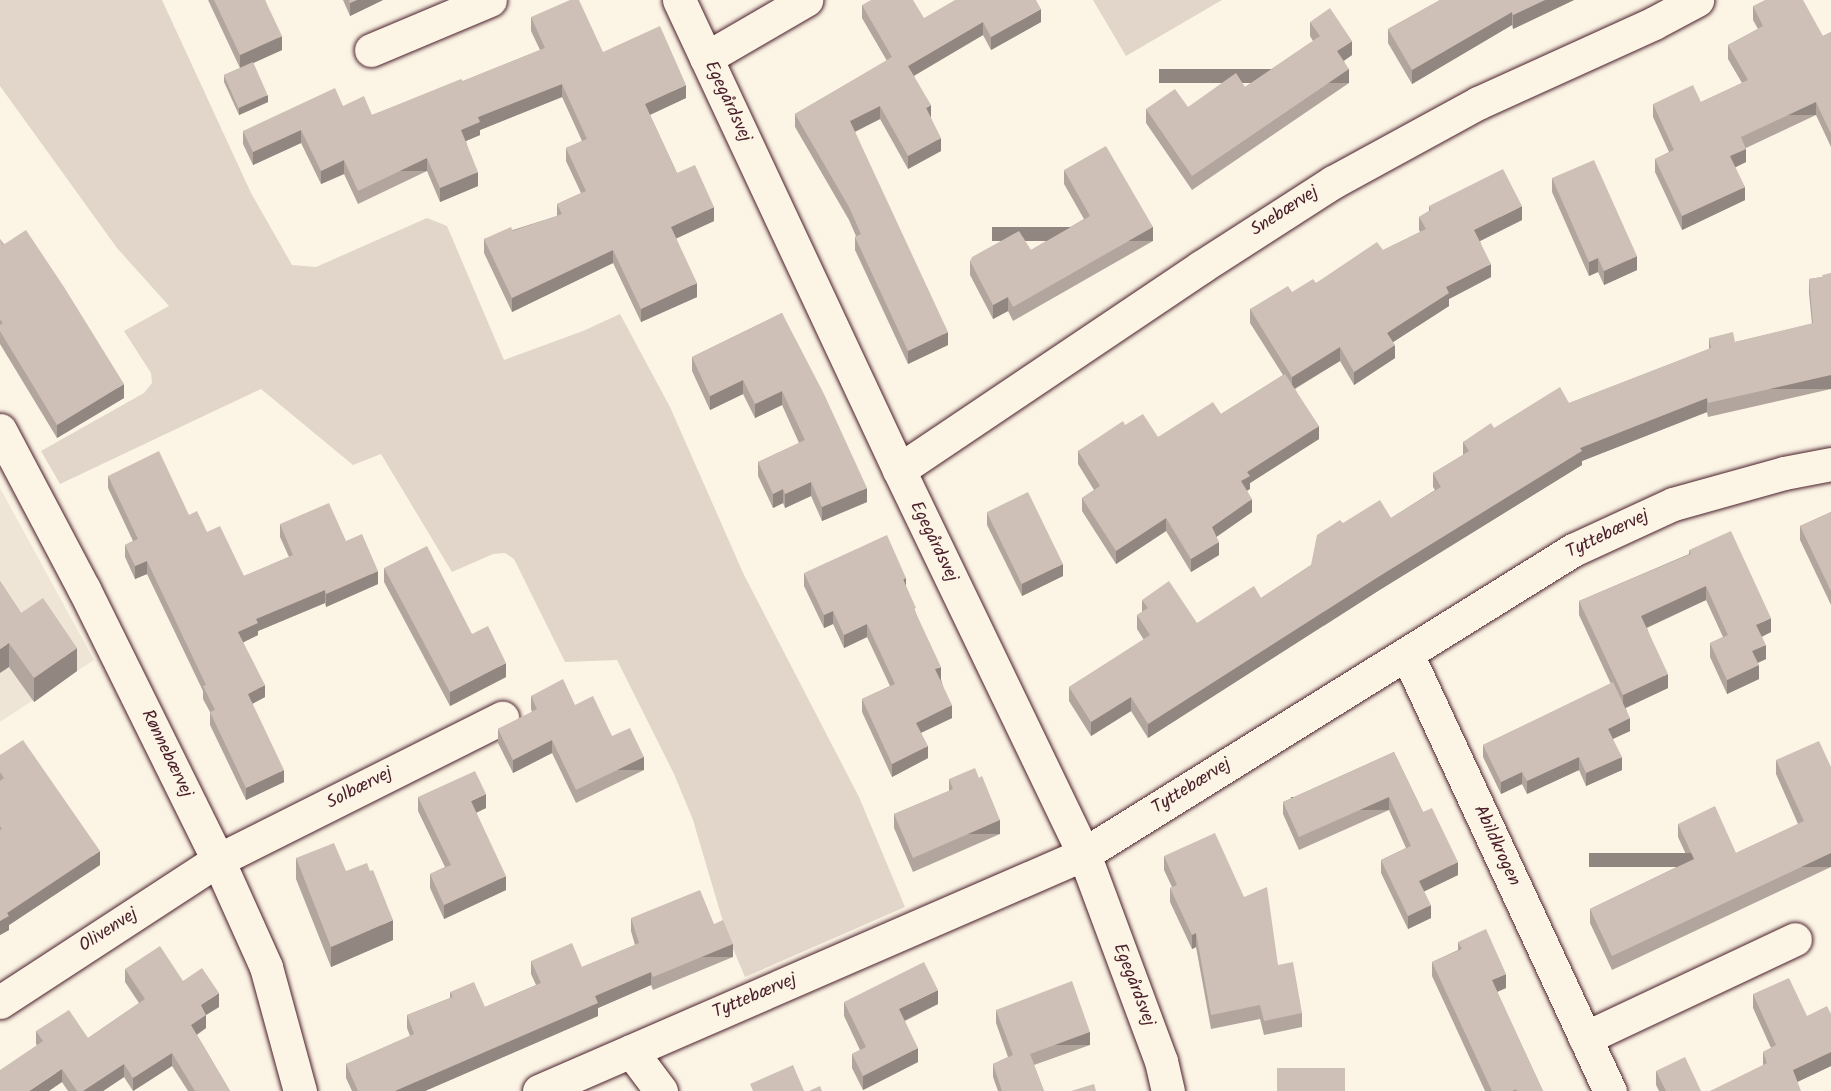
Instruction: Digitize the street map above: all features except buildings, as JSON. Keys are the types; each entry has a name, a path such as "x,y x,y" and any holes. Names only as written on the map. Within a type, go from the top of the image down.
{"street":[{"path":"371,50 490,0"},
{"name":"Egegårdsvej","path":"679,0 899,470 1084,854 1161,1061 1168,1091"},
{"path":"706,58 806,0"},
{"name":"Snebærvej","path":"899,470 1201,267 1359,166 1478,103 1654,23 1697,0"},
{"name":"Rønnebærvej","path":"0,430 84,589 218,860 266,967 300,1091"},
{"name":"Tyttebærvej","path":"539,1091 1084,854 1573,550 1673,504 1734,486 1831,464"},
{"name":"Abildkrogen","path":"1407,654 1610,1091"},
{"name":"Solbærvej","path":"218,860 502,718"},
{"name":"Olivenvej","path":"0,1002 218,860"},
{"path":"1585,1038 1795,939"},
{"path":"631,1051 661,1091"}],"shaded area":[{"path":"0,0 162,0 251,193 292,265 316,267 427,218 447,226 504,360 583,331 620,314 670,407 744,575 859,797 905,907 745,977 726,932 693,820 674,774 617,660 565,662 514,559 505,553 493,554 452,572 381,454 353,465 261,389 60,484 41,451 144,393 152,383 151,373 124,331 169,306 117,248 0,86"},
{"path":"1093,0 1222,0 1126,56"},
{"path":"0,488 94,660 0,722"}]}
